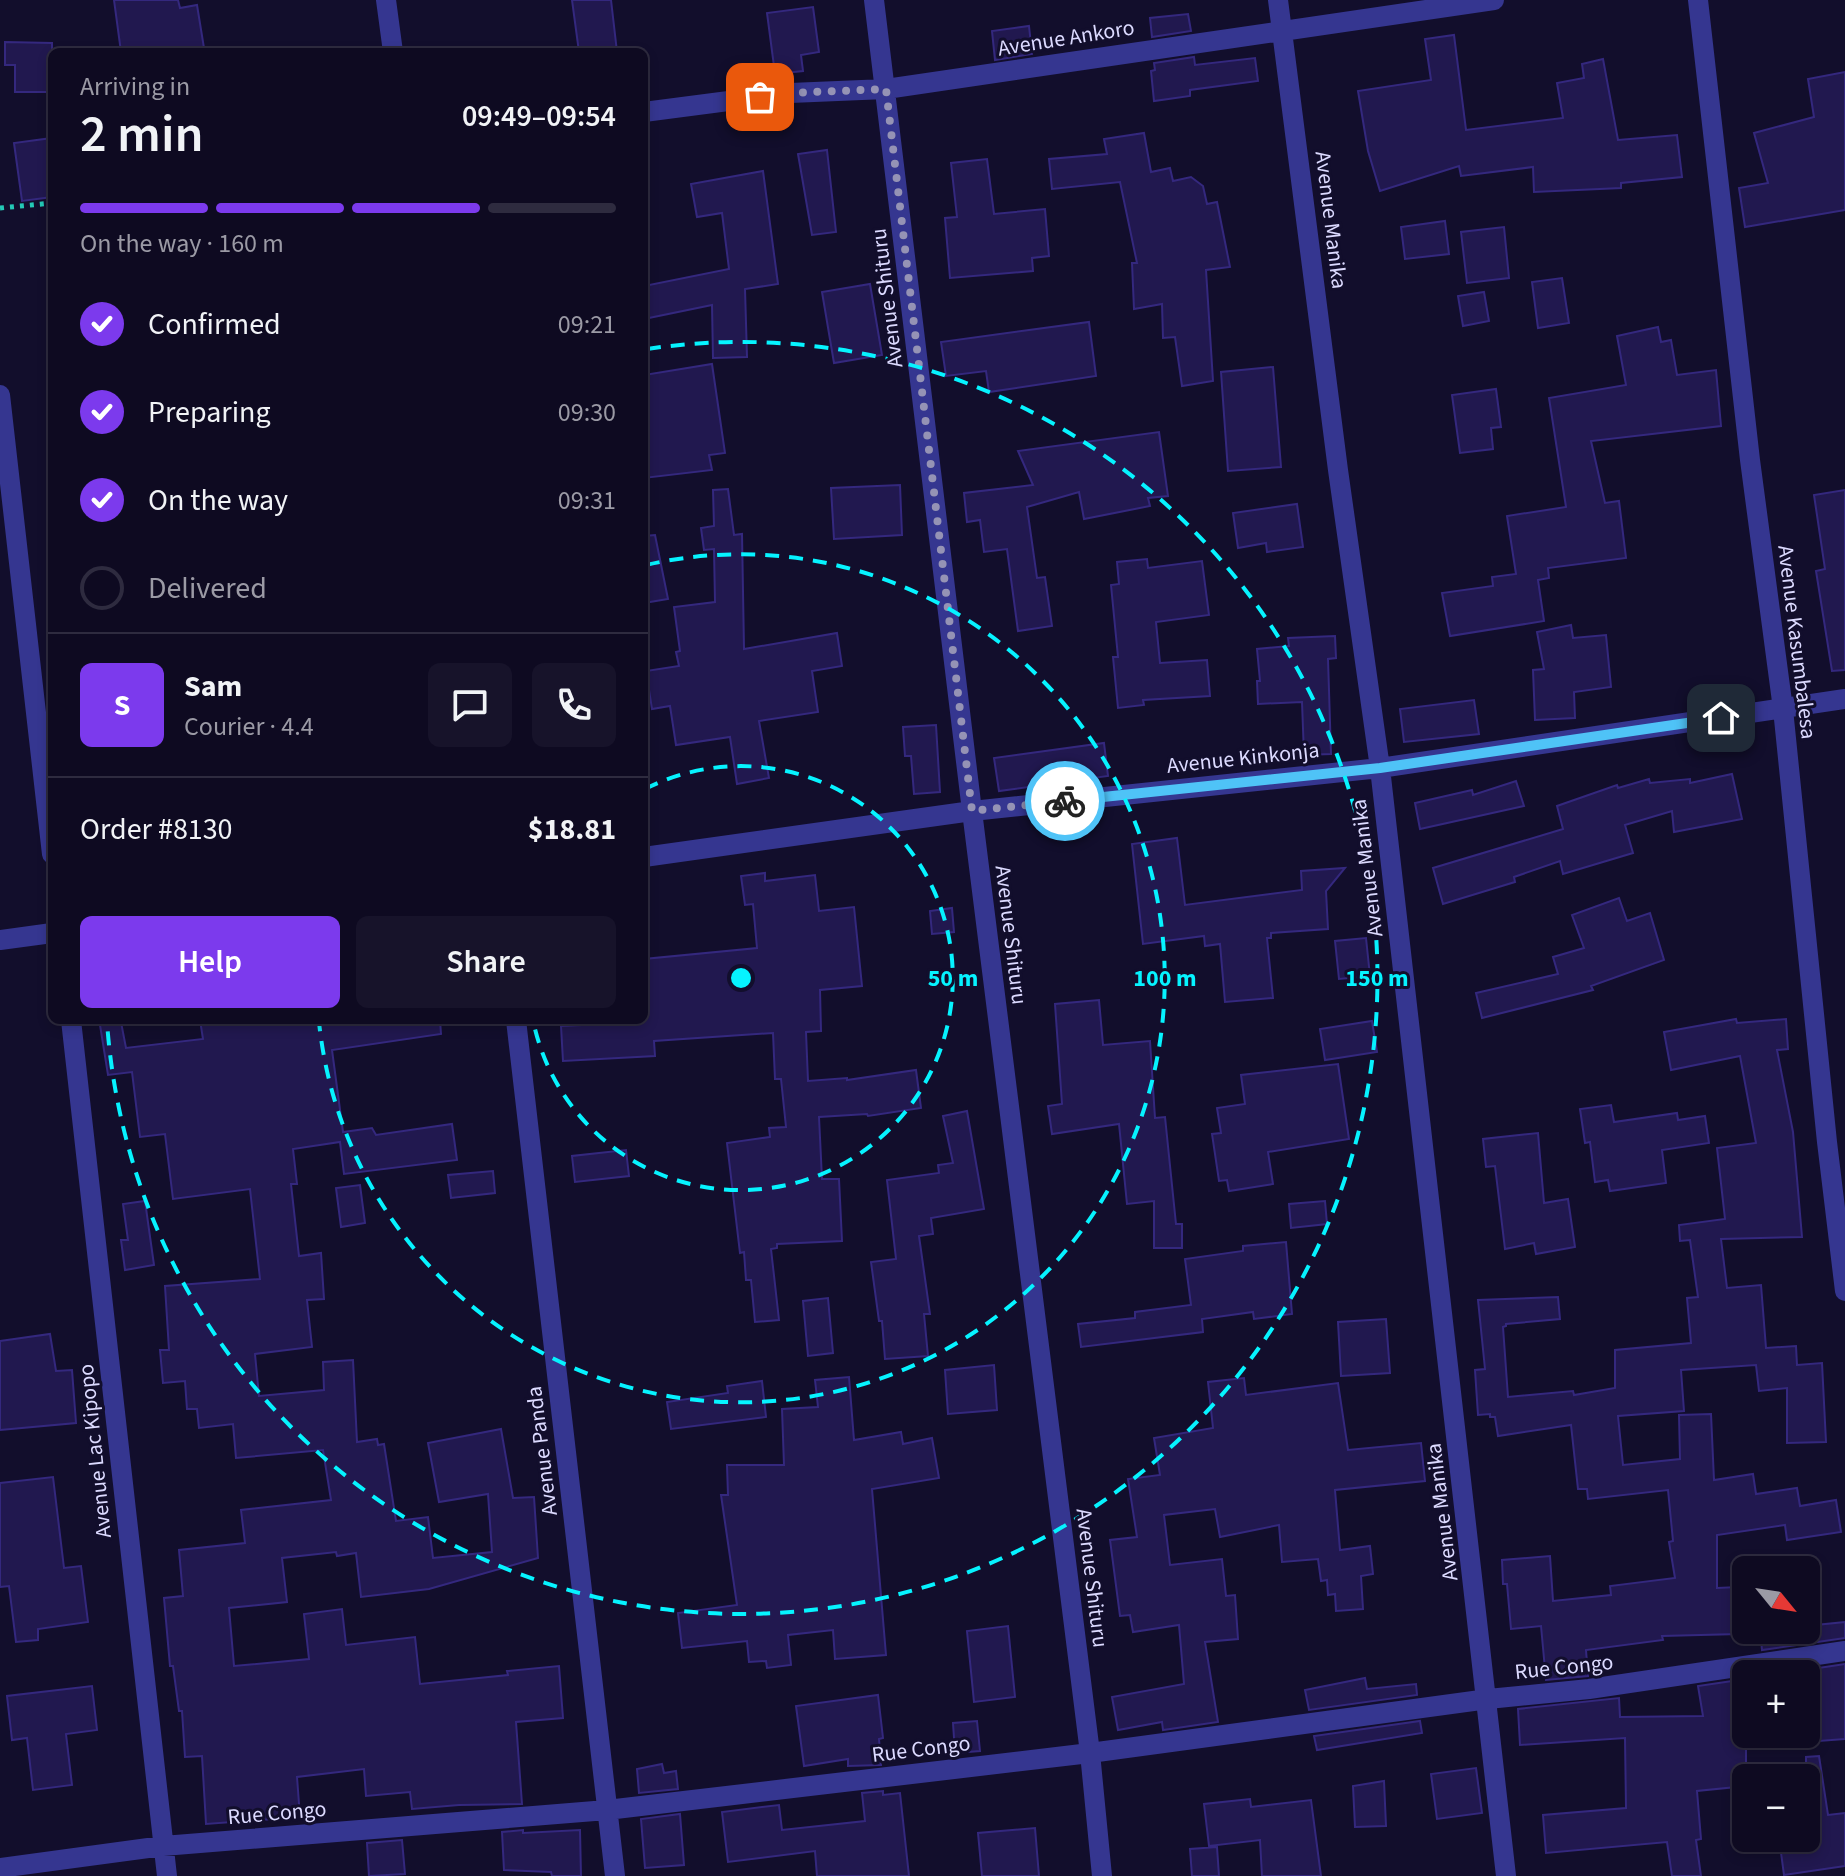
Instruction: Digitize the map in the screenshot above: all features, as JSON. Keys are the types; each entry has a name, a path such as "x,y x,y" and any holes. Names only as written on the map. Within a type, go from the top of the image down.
{"street":[{"path":"386,0 392,48"},
{"name":"Avenue Shituru","path":"874,0 1090,1753 1102,1876"},
{"name":"Avenue Manika","path":"1278,0 1338,470 1380,768 1506,1876"},
{"name":"Avenue Ankoro","path":"648,111 790,93 886,89 1494,0"},
{"name":"Avenue Kasumbalesa","path":"1698,0 1750,460 1783,709 1845,1291"},
{"path":"0,395 48,819"},
{"name":"Avenue Kinkonja","path":"648,856 972,811 1380,768 1845,699"},
{"path":"0,940 48,934"},
{"name":"Avenue Lac Kipopo","path":"71,1024 167,1876"},
{"name":"Avenue Panda","path":"516,1024 615,1876"},
{"name":"Rue Congo","path":"0,1868 163,1846 607,1810 1090,1753 1488,1699 1589,1689 1845,1651"}],"path":[{"path":"0,208 48,203"}],"building":[{"path":"114,0 178,0 180,8 197,5 204,48 120,48"},
{"path":"572,0 611,0 617,48 578,48"},
{"path":"813,7 819,52 801,55 803,71 775,74 767,13"},
{"path":"1188,14 1191,31 1152,37 1150,18"},
{"path":"1029,26 1032,54 995,60 992,31"},
{"path":"1454,35 1466,130 1563,118 1557,83 1584,78 1582,64 1603,59 1618,140 1677,135 1682,177 1621,183 1621,188 1534,192 1533,167 1461,176 1459,166 1380,191 1368,151 1358,91 1431,80 1425,39"},
{"path":"5,42 52,43 52,48 48,48 48,92 15,92 15,65 5,65"},
{"path":"1194,57 1195,65 1255,58 1258,81 1190,90 1190,96 1154,101 1151,71 1155,70 1154,63"},
{"path":"1845,72 1845,210 1745,227 1739,188 1768,183 1754,133 1814,117 1808,79"},
{"path":"1144,133 1151,172 1170,168 1173,181 1191,177 1203,186 1207,204 1217,202 1230,267 1206,270 1213,381 1182,386 1175,337 1163,338 1162,304 1134,309 1132,263 1137,263 1120,182 1052,189 1049,159 1107,154 1104,139"},
{"path":"48,139 48,198 22,201 14,143"},
{"path":"827,150 836,232 812,235 798,154"},
{"path":"987,159 994,214 1045,209 1049,256 1032,258 1033,271 950,278 945,218 957,217 951,163"},
{"path":"763,171 778,284 745,289 747,357 713,358 712,305 648,318 648,285 729,269 722,213 697,217 691,184"},
{"path":"1445,221 1449,254 1405,259 1401,227"},
{"path":"1504,227 1509,278 1467,283 1461,232"},
{"path":"1562,278 1569,323 1538,328 1532,282"},
{"path":"870,284 882,355 834,363 822,292"},
{"path":"1484,292 1489,321 1463,326 1458,296"},
{"path":"1089,322 1096,376 989,392 986,371 946,376 941,342"},
{"path":"1658,327 1661,342 1671,340 1677,375 1716,370 1721,426 1591,441 1605,503 1619,501 1626,558 1548,568 1549,578 1538,580 1544,621 1450,636 1442,593 1493,586 1492,577 1516,574 1507,516 1566,507 1549,398 1626,385 1617,336"},
{"path":"712,364 725,453 709,455 712,470 648,478 648,374"},
{"path":"1273,367 1281,467 1228,471 1221,372"},
{"path":"1496,389 1501,427 1491,428 1493,449 1460,453 1452,395"},
{"path":"1159,432 1168,496 1148,498 1150,506 1084,519 1079,492 1027,507 1037,578 1045,577 1052,626 1018,631 1007,549 984,552 980,520 967,522 964,493 1033,485 1018,451"},
{"path":"900,485 902,535 834,539 831,488"},
{"path":"728,489 734,535 742,534 744,649 837,633 842,666 812,671 818,712 759,721 769,778 737,784 730,737 676,745 670,706 652,709 648,684 648,671 679,666 674,607 715,602 714,549 704,550 701,528 714,526 713,490"},
{"path":"1845,490 1845,670 1832,671 1816,571 1825,569 1814,495"},
{"path":"1297,504 1303,547 1267,552 1266,543 1238,548 1233,513"},
{"path":"655,535 668,599 648,602 648,536"},
{"path":"1147,559 1148,568 1202,561 1209,615 1156,622 1160,663 1207,660 1210,696 1143,700 1144,705 1118,708 1113,657 1118,657 1111,585 1119,584 1117,562"},
{"path":"1571,625 1573,638 1606,635 1611,687 1574,692 1575,718 1535,720 1533,670 1544,669 1537,632"},
{"path":"1335,636 1336,658 1328,659 1331,754 1304,755 1302,702 1258,704 1257,681 1260,681 1257,649 1289,646 1288,638"},
{"path":"1474,700 1479,734 1404,742 1400,709"},
{"path":"936,725 940,792 914,794 911,756 905,756 903,727"},
{"path":"1104,743 1108,776 999,791 994,758"},
{"path":"1732,774 1742,819 1674,832 1672,811 1625,825 1633,853 1563,874 1560,861 1514,877 1515,882 1443,904 1433,868 1563,829 1557,806 1617,785 1618,788 1649,779 1650,783 1690,779 1690,783"},
{"path":"1516,781 1524,806 1420,829 1415,803 1472,790 1473,795"},
{"path":"1177,838 1185,905 1302,890 1301,871 1345,868 1326,891 1328,929 1271,933 1271,938 1267,938 1273,998 1225,1002 1220,944 1205,946 1204,936 1143,944 1132,844"},
{"path":"765,873 765,881 815,875 819,911 854,907 862,986 820,990 821,1031 806,1032 808,1081 847,1080 916,1070 921,1108 868,1116 819,1117 822,1179 839,1179 842,1241 777,1244 777,1248 771,1249 779,1320 755,1322 751,1280 746,1280 744,1252 740,1253 727,1143 770,1137 769,1128 786,1127 781,1079 775,1079 773,1033 654,1041 655,1056 563,1061 561,1026 648,1024 648,959 757,948 753,904 745,905 741,876"},
{"path":"1619,898 1627,921 1650,913 1664,960 1591,986 1593,990 1482,1018 1476,993 1558,974 1553,957 1584,948 1572,915"},
{"path":"952,908 954,932 932,934 930,911"},
{"path":"1366,938 1370,976 1339,979 1335,941"},
{"path":"1099,1000 1103,1045 1150,1041 1155,1118 1165,1117 1176,1224 1182,1224 1182,1248 1154,1248 1154,1201 1127,1204 1119,1124 1052,1134 1048,1106 1062,1104 1055,1004"},
{"path":"1736,1019 1737,1023 1786,1019 1788,1049 1777,1050 1793,1132 1802,1237 1721,1239 1727,1288 1761,1285 1766,1348 1796,1346 1797,1365 1822,1363 1826,1442 1787,1443 1787,1388 1759,1391 1756,1365 1681,1370 1684,1411 1618,1416 1623,1465 1680,1459 1679,1415 1711,1414 1714,1480 1753,1474 1756,1494 1797,1488 1800,1506 1836,1500 1841,1532 1787,1540 1785,1525 1717,1535 1717,1588 1732,1587 1732,1634 1662,1636 1663,1640 1586,1650 1588,1676 1546,1680 1541,1626 1511,1629 1502,1560 1550,1556 1553,1601 1611,1595 1610,1586 1675,1578 1669,1542 1673,1541 1668,1490 1588,1499 1587,1489 1578,1489 1571,1425 1498,1436 1495,1417 1478,1415 1475,1370 1485,1369 1478,1300 1558,1297 1560,1319 1506,1324 1503,1327 1508,1397 1573,1391 1574,1395 1615,1388 1615,1350 1691,1343 1687,1298 1698,1297 1690,1240 1680,1241 1679,1225 1725,1219 1717,1148 1756,1143 1740,1056 1671,1070 1664,1032"},
{"path":"1372,1021 1377,1052 1325,1060 1320,1029"},
{"path":"121,1024 126,1048 203,1039 201,1024 440,1024 441,1034 332,1050 343,1132 372,1128 376,1135 452,1124 457,1160 344,1174 340,1142 293,1149 297,1184 291,1184 299,1256 321,1253 324,1299 307,1300 312,1347 255,1354 259,1396 324,1390 323,1362 353,1360 357,1442 377,1439 378,1445 384,1444 396,1521 428,1517 433,1558 492,1552 488,1494 439,1502 428,1443 501,1429 513,1498 534,1497 538,1558 429,1589 361,1597 356,1553 282,1558 287,1602 229,1608 234,1666 309,1659 304,1614 342,1609 346,1645 415,1637 420,1684 559,1666 563,1718 516,1722 522,1804 412,1809 410,1792 366,1796 364,1769 297,1777 300,1817 206,1824 202,1756 185,1757 182,1711 179,1711 173,1666 170,1666 164,1598 183,1596 179,1550 245,1543 241,1510 331,1500 323,1450 236,1458 233,1424 199,1428 197,1409 187,1409 185,1381 163,1383 160,1350 169,1350 165,1286 260,1279 250,1189 173,1199 165,1134 140,1137 132,1072 108,1075 100,1025"},
{"path":"1338,1064 1349,1139 1268,1152 1273,1184 1229,1191 1227,1180 1219,1181 1212,1134 1221,1133 1217,1108 1245,1104 1241,1075"},
{"path":"1611,1105 1614,1122 1677,1113 1678,1120 1705,1116 1709,1143 1662,1150 1666,1183 1610,1191 1608,1180 1595,1182 1590,1142 1585,1143 1580,1109"},
{"path":"967,1111 984,1209 931,1218 933,1234 919,1236 930,1314 924,1314 928,1356 885,1359 882,1321 879,1321 871,1262 896,1259 887,1180 939,1173 938,1165 953,1163 943,1116"},
{"path":"1538,1133 1544,1203 1568,1199 1575,1247 1536,1254 1534,1243 1505,1249 1495,1166 1486,1167 1483,1139"},
{"path":"626,1150 629,1176 575,1182 572,1156"},
{"path":"493,1171 495,1193 451,1198 448,1175"},
{"path":"360,1185 365,1223 341,1227 336,1188"},
{"path":"145,1201 154,1265 125,1270 121,1240 128,1240 123,1204"},
{"path":"1325,1201 1327,1224 1291,1228 1289,1204"},
{"path":"1286,1242 1292,1314 1254,1319 1253,1312 1202,1319 1203,1332 1081,1347 1078,1324 1135,1318 1135,1312 1191,1305 1185,1259 1243,1251 1243,1246"},
{"path":"828,1298 833,1353 808,1356 803,1301"},
{"path":"1386,1319 1390,1373 1341,1376 1338,1322"},
{"path":"50,1334 56,1371 72,1370 76,1423 0,1430 0,1341"},
{"path":"994,1365 997,1410 948,1414 945,1370"},
{"path":"849,1377 854,1440 901,1432 903,1444 932,1438 939,1478 872,1489 886,1655 835,1659 833,1630 788,1635 791,1665 767,1668 766,1661 749,1662 747,1641 682,1648 678,1613 737,1605 721,1495 728,1495 727,1465 784,1465 782,1409 818,1407 815,1380"},
{"path":"1244,1378 1246,1395 1338,1383 1348,1450 1421,1443 1425,1481 1335,1490 1340,1550 1370,1546 1373,1574 1361,1576 1363,1609 1336,1611 1335,1594 1328,1595 1327,1580 1321,1581 1318,1559 1282,1562 1279,1525 1220,1537 1215,1509 1164,1515 1170,1565 1222,1559 1226,1596 1235,1595 1238,1639 1205,1642 1218,1722 1163,1730 1162,1722 1118,1730 1112,1697 1184,1684 1179,1625 1133,1632 1130,1615 1120,1616 1110,1540 1137,1537 1128,1479 1160,1475 1154,1438 1213,1428 1208,1382"},
{"path":"762,1381 766,1417 671,1429 667,1402 728,1393 727,1386"},
{"path":"53,1477 64,1568 81,1566 88,1622 38,1629 38,1640 16,1642 9,1586 0,1587 0,1483"},
{"path":"1845,1622 1845,1638 1820,1642 1820,1625"},
{"path":"1008,1626 1015,1697 974,1702 967,1631"},
{"path":"1761,1644 1804,1644 1762,1650"},
{"path":"1845,1664 1845,1739 1820,1741 1820,1668"},
{"path":"1365,1678 1367,1689 1416,1684 1417,1695 1309,1710 1305,1690"},
{"path":"1732,1681 1732,1748 1746,1748 1746,1764 1732,1764 1732,1787 1697,1791 1701,1839 1696,1840 1701,1876 1672,1876 1667,1842 1546,1853 1543,1815 1626,1808 1625,1738 1520,1745 1518,1709 1619,1698 1620,1717 1703,1716 1698,1686"},
{"path":"92,1686 97,1730 66,1734 72,1785 33,1790 27,1738 12,1740 7,1696"},
{"path":"878,1695 883,1738 879,1739 881,1765 848,1766 848,1759 804,1766 796,1706"},
{"path":"977,1721 980,1751 955,1753 953,1723"},
{"path":"1420,1721 1422,1733 1317,1750 1314,1736"},
{"path":"1819,1756 1828,1815 1845,1813 1845,1866 1784,1875 1781,1852 1820,1852 1820,1764 1806,1764 1806,1757"},
{"path":"662,1764 664,1773 676,1771 678,1789 639,1793 637,1769"},
{"path":"1476,1768 1482,1813 1437,1819 1431,1774"},
{"path":"1384,1781 1386,1826 1355,1827 1353,1786"},
{"path":"883,1791 883,1795 900,1793 909,1876 817,1876 815,1851 728,1862 722,1812 779,1805 782,1830 865,1821 862,1793"},
{"path":"1250,1799 1251,1807 1311,1800 1321,1876 1262,1876 1260,1840 1209,1846 1204,1804"},
{"path":"680,1814 684,1865 645,1868 641,1819"},
{"path":"1035,1828 1039,1876 982,1876 978,1833"},
{"path":"523,1830 523,1833 580,1830 581,1876 504,1870 502,1832"},
{"path":"402,1840 405,1874 369,1876 367,1843"},
{"path":"1217,1847 1219,1876 1192,1876 1190,1849"}],"way so far":[{"path":"760,97 886,89 972,811 1065,801"}],"route":[{"path":"1065,801 1380,768 1721,718"}]}
